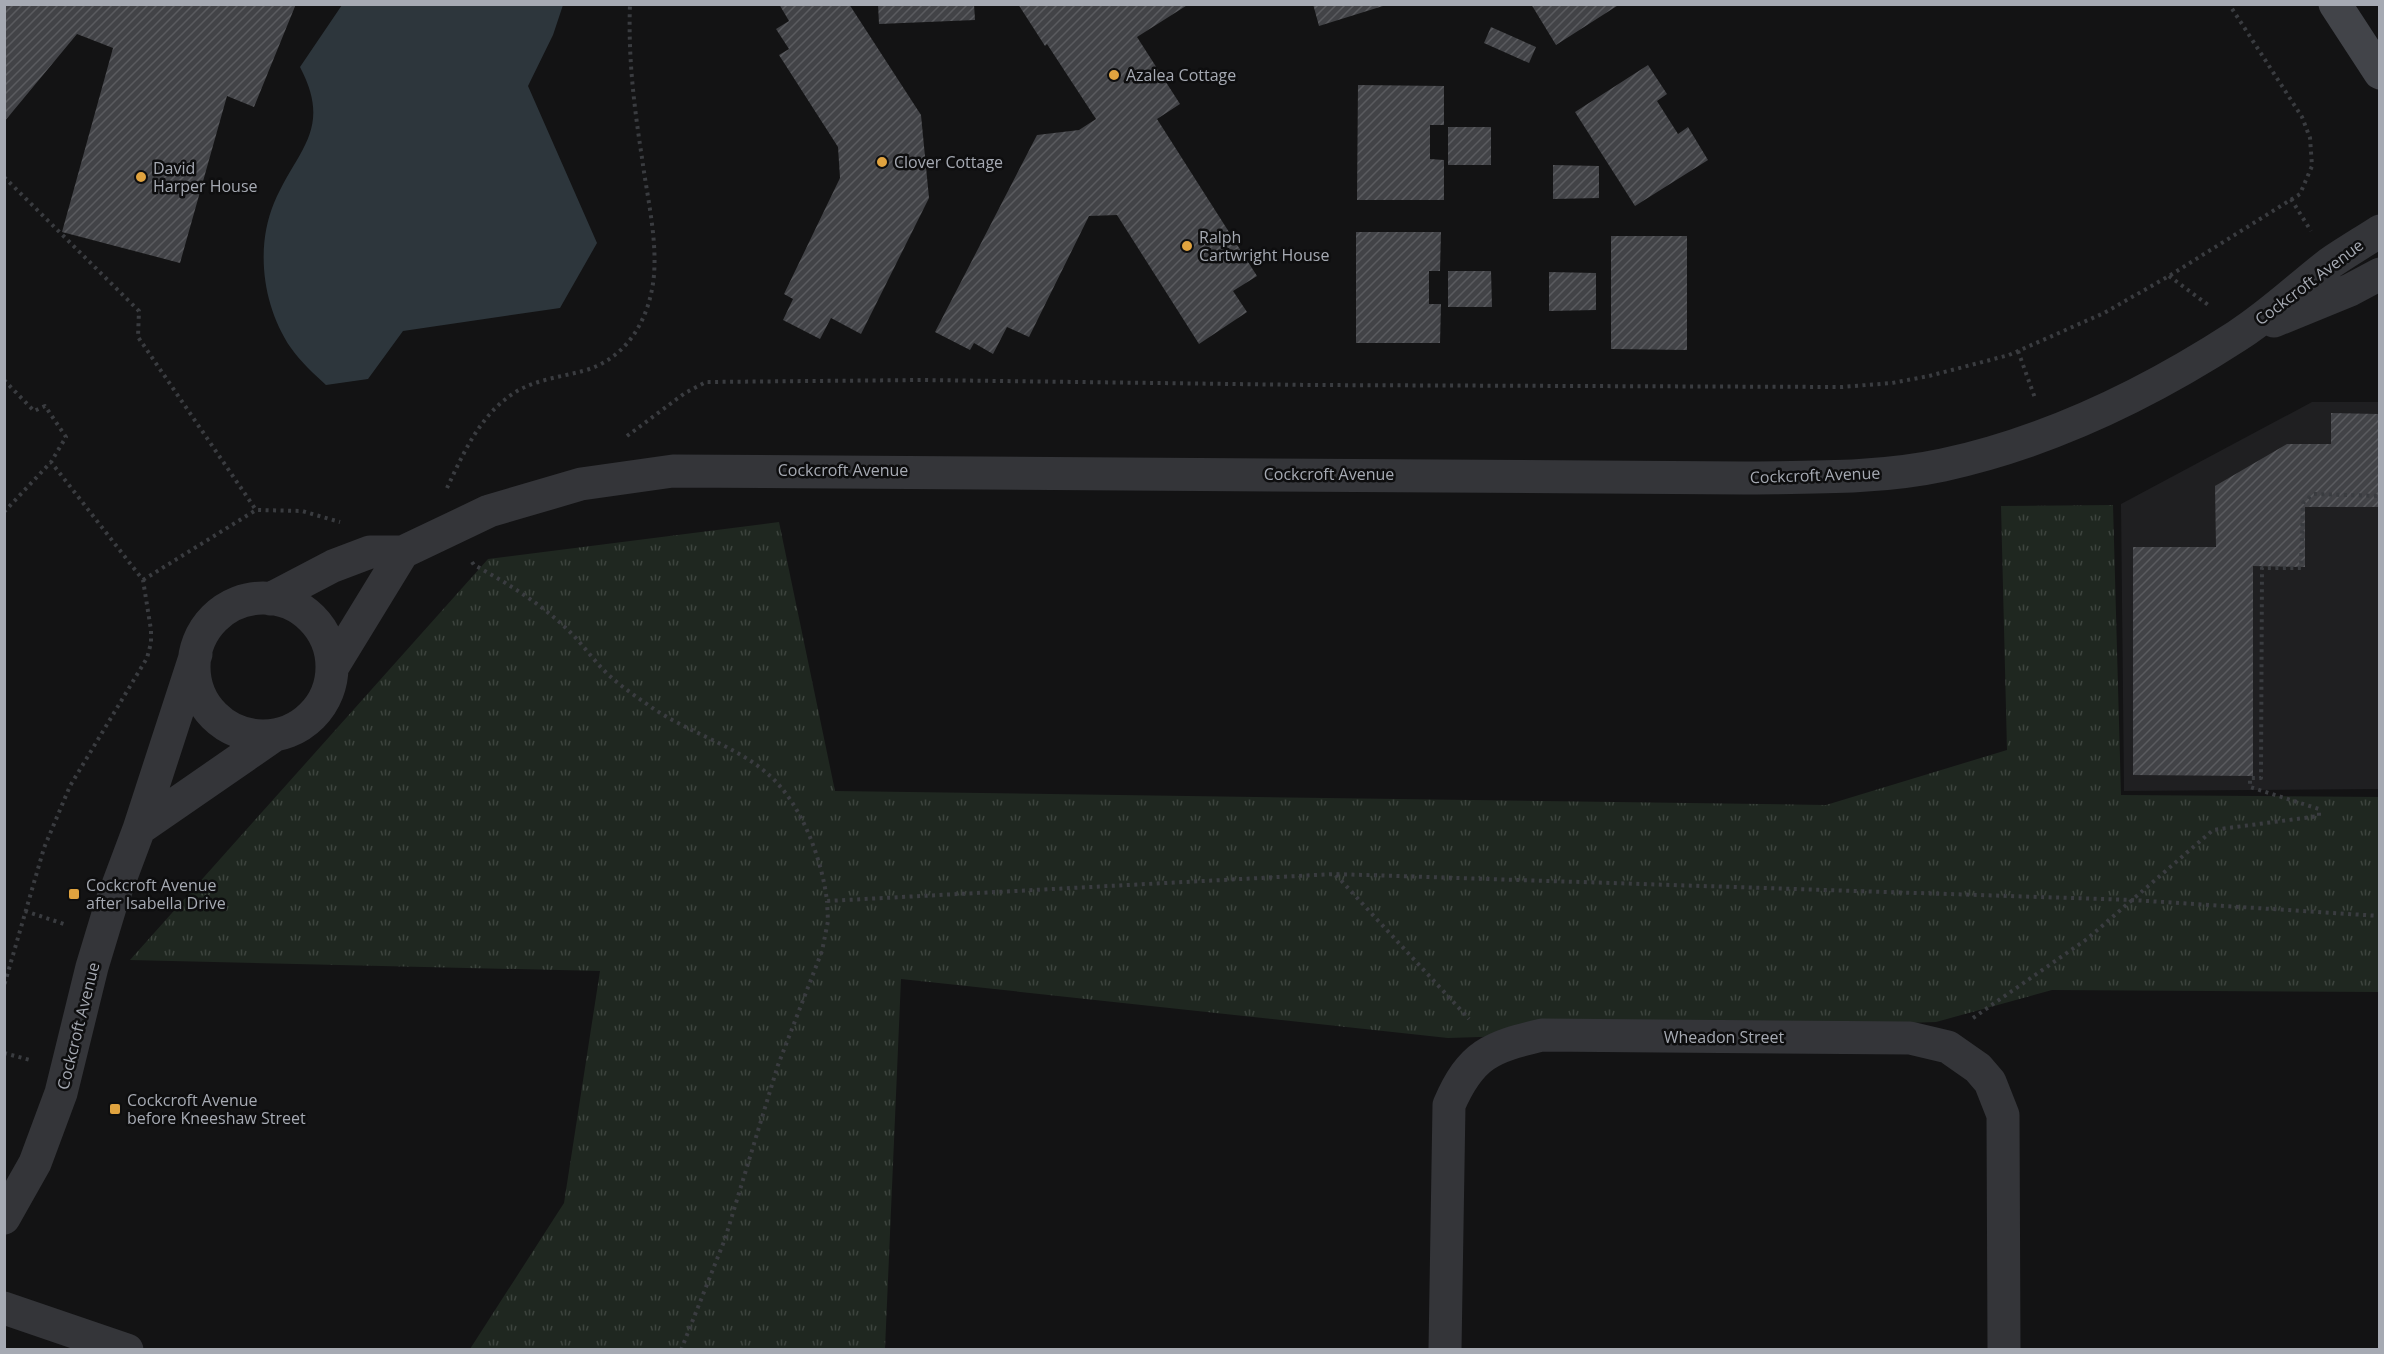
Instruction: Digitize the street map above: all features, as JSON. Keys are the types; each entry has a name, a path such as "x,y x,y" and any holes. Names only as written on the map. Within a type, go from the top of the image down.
{"street":[{"path":"2335,4 2379,73"},
{"name":"Cockcroft Avenue","path":"270,599 333,566 370,552 403,552 489,511 581,484 674,471 1849,477 1942,465 2048,435 2081,422 2169,378 2239,335 2332,262 2379,231"},
{"name":"Cockcroft Avenue","path":"2239,335 2350,290 2379,274"},
{"path":"332,668 403,552"},
{"path":"139,829 275,735 297,727 315,712 328,691 332,668 329,646 318,626 292,605 270,599 252,599 222,612 207,628 195,654 195,679 210,711 219,720 239,732 263,736 275,735"},
{"name":"Cockcroft Avenue","path":"4,1218 35,1164 61,1093 92,967 112,901 139,829 195,654"},
{"name":"Wheadon Street","path":"1445,1350 1449,1105 1459,1081 1478,1059 1502,1044 1542,1035 1910,1038 1948,1047 1978,1068 1990,1082 2003,1115 2004,1350"},
{"path":"4,1308 127,1350"}],"path":[{"path":"630,4 629,49 634,106 650,211 654,276 645,313 638,330 628,344 612,358 587,370 529,385 498,405 483,421 466,448 446,489 457,526 474,566 504,581 537,603 571,633 610,677 674,722 746,759 769,775 787,796 805,827 819,862 827,901 828,921 822,951 778,1065 725,1239 681,1350"},
{"path":"623,439 685,393 706,381 922,380 1271,385 1842,387 1892,383 1929,376 2018,351 2104,313 2169,276 2300,194 2312,166 2310,138 2302,117 2229,4"},
{"path":"4,177 139,311 138,337 256,510"},
{"path":"2169,276 2211,307"},
{"path":"2018,351 2048,435"},
{"path":"4,381 34,411 45,406 66,437 51,462 4,512"},
{"path":"4,986 44,848 70,786 147,658 151,643 143,580 51,462"},
{"path":"446,489 457,485"},
{"path":"1948,1047 1961,1026 2087,939 2213,830 2319,816 2319,809 2250,787 2250,778 2261,778 2262,568 2301,568 2303,503 2313,494 2379,496"},
{"path":"143,580 256,510 302,510 347,524"},
{"path":"827,901 1335,874 2132,900 2379,916"},
{"path":"1335,874 1479,1029 1494,1049"},
{"path":"25,910 71,927"}],"shaded area":[{"path":"342,5 563,5 553,35 528,86 597,243 560,308 403,331 368,379 326,385 299,358 281,332 268,296 264,258 268,221 274,203 301,153 312,123 313,107 300,67"},
{"path":"2312,402 2379,402 2379,789 2124,791 2121,504"}],"green space":[{"path":"2113,505 2121,795 2379,797 2379,992 2052,990 1936,1022 1448,1038 901,979 885,1349 470,1349 564,1203 600,971 130,960 488,559 779,522 835,791 1826,805 2007,750 2001,506"}],"building":[{"name":"David Harper House","path":"4,4 296,4 254,107 227,96 180,263 62,232 113,48 77,34 4,122"},
{"name":"Clover Cottage","path":"779,4 849,4 921,115 929,198 861,334 831,318 820,339 783,320 793,299 784,294 840,178 838,147 779,55 789,49 776,29 789,21"},
{"path":"878,4 974,4 975,20 879,24"},
{"name":"Ralph Cartwright House","path":"1018,4 1189,4 1137,37 1180,104 1157,119 1257,276 1233,291 1247,312 1199,344 1117,215 1089,216 1029,337 1007,327 993,354 974,343 970,350 935,332 1037,135 1079,130 1096,119"},
{"path":"1313,4 1383,4 1383,6 1319,26"},
{"path":"1531,4 1620,4 1556,45"},
{"path":"1491,27 1536,47 1529,63 1484,43"},
{"path":"1648,65 1667,94 1657,101 1678,134 1688,127 1708,160 1635,206 1575,112"},
{"path":"1358,85 1444,86 1444,125 1430,125 1430,159 1444,160 1444,200 1357,200"},
{"path":"1448,127 1491,127 1491,165 1448,165"},
{"path":"1553,165 1599,166 1599,198 1553,199"},
{"path":"1356,232 1441,232 1440,271 1429,271 1429,304 1441,304 1440,343 1356,343"},
{"path":"1611,236 1687,236 1687,350 1611,349"},
{"path":"1448,271 1491,271 1492,307 1448,307"},
{"path":"1549,272 1596,273 1596,310 1549,311"},
{"path":"2331,413 2378,414 2378,507 2305,507 2305,567 2253,566 2253,776 2133,775 2133,547 2216,547 2215,486 2287,444 2331,444"}],"place":[{"name":"Azalea Cottage","path":"1114,75"},
{"name":"Clover Cottage","path":"882,162"},
{"name":"David Harper House","path":"141,177"},
{"name":"Ralph Cartwright House","path":"1187,246"},
{"name":"Cockcroft Avenue after Isabella Drive","path":"74,894"},
{"name":"Cockcroft Avenue before Kneeshaw Street","path":"115,1109"}]}
